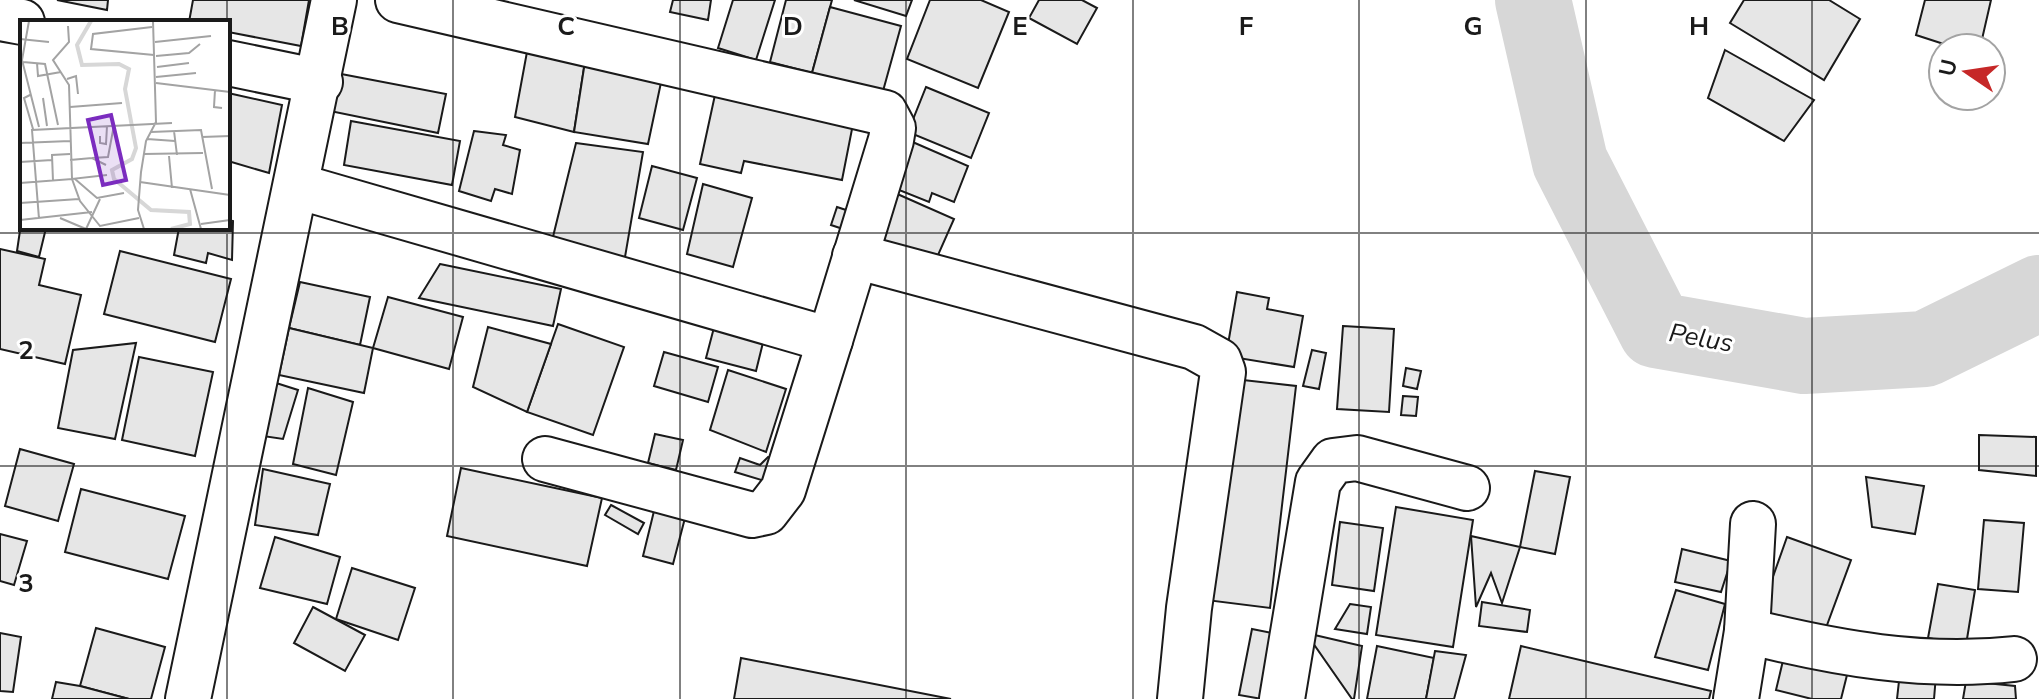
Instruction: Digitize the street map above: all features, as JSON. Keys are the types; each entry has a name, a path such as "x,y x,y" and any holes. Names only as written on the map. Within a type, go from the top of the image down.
{"street":[{"path":"188,699 320,82 334,0"},
{"path":"398,0 885,113 893,128 783,490 766,512 752,515 545,459"},
{"path":"0,18 20,22"},
{"path":"230,63 320,82"},
{"path":"297,186 830,340"},
{"path":"855,256 1194,347 1219,361 1223,372 1189,608 1180,699"},
{"path":"1282,699 1318,482 1333,461 1357,458 1467,488"},
{"path":"1736,699 1747,631 1753,524"},
{"path":"1747,631 1832,652 1964,665 2014,659"}],"building":[{"path":"57,0 108,0 107,10"},
{"path":"193,0 309,0 301,46 230,32 230,20 189,20"},
{"path":"673,0 711,0 708,20 670,12"},
{"path":"733,0 775,0 756,60 718,48"},
{"path":"786,0 832,0 812,73 770,62"},
{"path":"854,0 912,0 906,16"},
{"path":"930,0 981,0 1009,12 978,88 907,59"},
{"path":"1039,0 1082,0 1097,8 1077,44 1029,18"},
{"path":"1744,0 1829,0 1860,19 1824,80 1730,23"},
{"path":"1925,0 1991,0 1984,32 1927,32 1927,39 1916,35"},
{"path":"830,7 901,26 883,91 812,73"},
{"path":"529,41 586,55 574,132 515,117"},
{"path":"1725,50 1814,100 1784,141 1708,98"},
{"path":"586,55 663,73 648,144 574,132"},
{"path":"336,73 446,94 438,133 330,111"},
{"path":"718,81 853,124 842,180 744,161 741,173 700,164"},
{"path":"926,87 989,113 971,158 908,132"},
{"path":"230,93 282,105 269,173 230,162"},
{"path":"351,121 460,141 452,185 344,165"},
{"path":"474,131 506,135 503,145 520,150 512,194 495,189 491,201 459,191"},
{"path":"908,140 968,166 954,202 932,193 929,202 889,186"},
{"path":"576,143 643,152 625,257 550,249"},
{"path":"652,166 697,178 683,230 639,218"},
{"path":"703,184 752,198 733,267 687,254"},
{"path":"886,189 954,219 930,273 862,242"},
{"path":"837,207 858,214 852,232 831,225"},
{"path":"230,220 233,221 232,260 208,253 206,263 174,255 179,230 230,230"},
{"path":"20,230 46,230 39,257 17,251"},
{"path":"0,249 45,259 39,285 81,295 65,364 0,349"},
{"path":"120,251 231,279 215,342 104,314"},
{"path":"440,264 561,289 553,326 419,298"},
{"path":"300,282 370,297 360,345 289,328"},
{"path":"1237,292 1269,298 1267,309 1303,316 1294,367 1226,356"},
{"path":"388,297 463,317 449,369 373,348"},
{"path":"722,297 771,310 756,371 706,358"},
{"path":"558,324 624,347 593,435 527,412"},
{"path":"1343,326 1394,329 1389,412 1337,409"},
{"path":"488,327 551,344 527,412 473,387"},
{"path":"289,328 373,348 364,393 279,375"},
{"path":"136,343 115,439 58,428 73,350"},
{"path":"1312,350 1326,353 1319,389 1303,386"},
{"path":"664,352 718,367 708,402 654,386"},
{"path":"139,357 213,372 195,456 122,440"},
{"path":"1406,368 1421,371 1417,389 1403,386"},
{"path":"728,370 786,389 766,452 710,430"},
{"path":"1225,378 1296,386 1270,608 1198,599"},
{"path":"273,382 298,390 283,439 256,435"},
{"path":"308,388 353,402 336,475 293,464"},
{"path":"1403,396 1418,397 1416,416 1401,415"},
{"path":"655,434 683,440 676,470 648,463"},
{"path":"1979,435 2036,437 2036,476 1979,470"},
{"path":"20,449 74,464 58,521 5,506"},
{"path":"768,457 775,459 768,482 735,472 740,458 760,465"},
{"path":"461,468 602,498 587,566 447,536"},
{"path":"263,469 330,484 318,535 255,525"},
{"path":"1535,471 1570,477 1555,554 1520,547"},
{"path":"1866,477 1924,486 1915,534 1872,527"},
{"path":"81,489 185,516 168,579 65,552"},
{"path":"611,505 644,523 638,534 605,515"},
{"path":"1396,507 1473,520 1453,647 1376,635"},
{"path":"654,511 685,518 673,564 643,556"},
{"path":"1984,520 2024,523 2018,592 1978,589"},
{"path":"1340,522 1383,528 1374,591 1332,585"},
{"path":"0,534 27,541 14,585 0,581"},
{"path":"1471,536 1520,547 1502,603 1491,573 1476,607"},
{"path":"275,537 340,557 327,604 260,588"},
{"path":"1787,537 1851,560 1820,644 1757,622"},
{"path":"1682,549 1731,561 1721,592 1675,582"},
{"path":"352,568 415,588 398,640 336,619"},
{"path":"1938,584 1975,590 1966,645 1928,638"},
{"path":"1676,590 1725,604 1708,670 1655,657"},
{"path":"1482,602 1530,610 1527,632 1479,626"},
{"path":"1350,604 1371,607 1367,634 1335,629"},
{"path":"313,607 365,635 345,671 294,643"},
{"path":"96,628 165,647 151,699 129,699 80,686"},
{"path":"1252,629 1287,636 1262,699 1239,695"},
{"path":"0,633 21,637 13,692 0,691"},
{"path":"1306,633 1362,646 1354,699 1352,699"},
{"path":"1377,646 1434,658 1426,699 1367,699"},
{"path":"1521,646 1711,691 1709,699 1509,699"},
{"path":"1786,648 1850,663 1841,699 1812,699 1776,690"},
{"path":"1435,651 1466,655 1454,699 1426,699"},
{"path":"741,658 951,699 734,699"},
{"path":"1900,672 1936,675 1934,699 1897,699"},
{"path":"1966,681 2015,686 2016,699 1963,699"},
{"path":"56,682 80,686 129,699 52,699"}],"waterway":[{"name":"Pelus","path":"1533,0 1570,162 1656,330 1804,356 1925,349 2039,293"}]}
